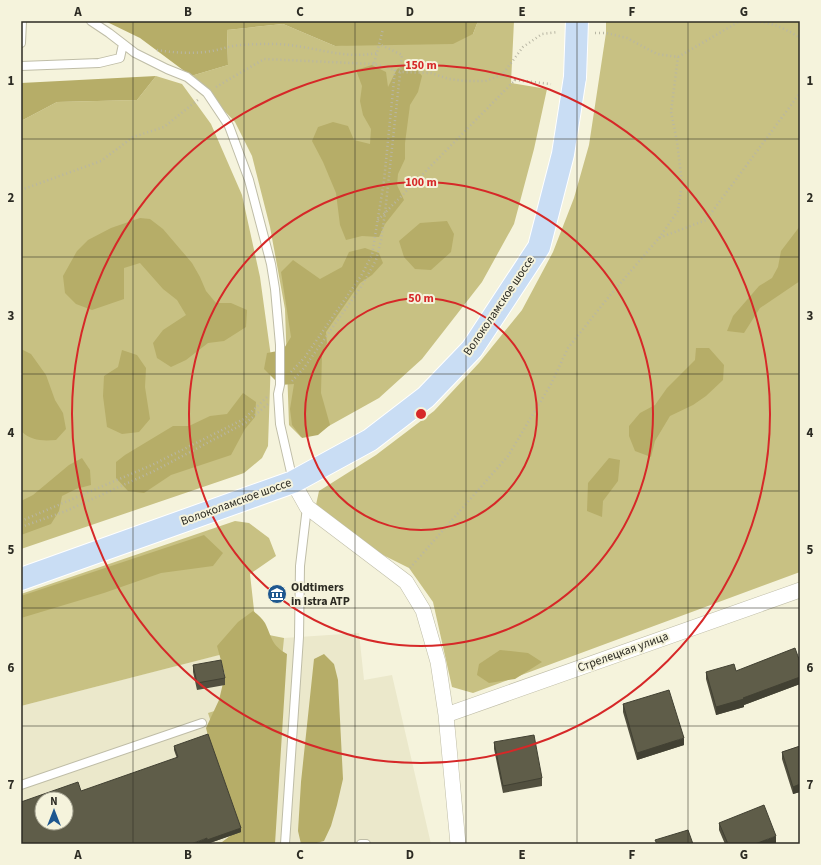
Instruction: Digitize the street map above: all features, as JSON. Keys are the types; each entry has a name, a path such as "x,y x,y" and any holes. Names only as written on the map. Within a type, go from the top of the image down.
{"main road":[{"name":"Волоколамское шоссе","path":"21,580 293,482 370,440 426,397 472,349 539,247 563,154 575,77 577,21"}],"street":[{"path":"293,482 307,507 406,582 423,610 438,662 446,715 458,844"},
{"name":"Стрелецкая улица","path":"446,715 800,590"}],"lane":[{"path":"21,43 22,21"},
{"path":"90,21 135,53 187,77 207,93 229,126 246,174 271,264 280,345 280,385 278,394 280,424 293,482"},
{"path":"21,66 100,63 120,58 124,44"},
{"path":"285,844 299,637 300,566 307,507"},
{"path":"21,785 202,723"},
{"path":"361,844 366,844"}],"path":[{"path":"752,21 765,22 786,29 800,38"},
{"path":"154,50 192,52 212,51 251,44 276,44 298,46 348,55 367,55 377,53 383,29"},
{"path":"379,44 402,55"},
{"path":"406,582 409,568 508,456 551,384 568,348 659,238 678,211 682,184 677,141 671,112 678,57"},
{"path":"21,190 101,161 133,137 164,127 207,93 264,59 374,64"},
{"path":"395,70 400,72"},
{"path":"502,75 515,80 551,84"},
{"path":"378,220 515,80"},
{"path":"659,238 706,220 800,93"},
{"path":"21,521 32,517"}],"shaded area":[{"path":"105,21 478,21 473,34 453,44 335,46 283,24 227,30 228,65 191,76 140,38"},
{"path":"478,21 514,21 511,83 547,89 534,149 514,224 482,282 422,359 379,398 318,432 301,437 289,425 285,309 270,227 252,156 235,122 191,76 228,65 227,30 283,24 335,46 473,34"},
{"path":"606,21 800,21 800,572 473,693 452,687 433,602 409,568 331,529 314,514 319,491 376,455 434,411 479,363 522,310 553,252 574,198 589,145 606,33"},
{"path":"411,62 422,76 418,92 410,105 405,143 405,159 398,174 397,185 404,200 385,224 379,237 362,236 346,240 340,225 336,193 312,141 318,127 333,122 348,126 354,140 370,144 371,129 363,115 360,101 362,86 356,70 372,65 386,72 388,87 397,69"},
{"path":"156,76 182,84 211,124 242,195 260,277 271,357 268,446 262,458 244,473 21,549 21,121 57,102 137,100"},
{"path":"156,76 137,100 57,102 21,121 21,83"},
{"path":"140,218 150,219 163,229 192,263 206,291 216,303 231,303 247,310 246,327 224,341 208,343 186,360 171,367 157,358 153,343 163,330 186,315 177,300 163,289 140,263 124,268 124,299 92,310 76,304 65,293 63,276 77,251 88,240 111,228"},
{"path":"447,221 454,234 451,252 431,270 415,269 404,257 399,241 420,223"},
{"path":"800,226 800,281 760,308 744,333 727,331 733,316 759,286 772,278 778,267 781,251"},
{"path":"365,248 379,253 383,263 372,275 360,283 326,332 327,343 322,354 321,393 330,425 318,435 302,438 292,425 290,409 294,384 280,385 264,369 267,353 283,350 291,337 281,272 293,260 320,279 342,267 349,252"},
{"path":"696,348 709,348 724,365 723,380 706,396 693,405 670,416 655,441 651,457 635,451 629,436 629,426 640,413 655,405 667,388 695,360"},
{"path":"21,349 31,354 46,375 55,400 63,413 66,429 56,440 33,439 21,431"},
{"path":"122,350 137,355 146,368 145,387 150,419 139,432 122,434 107,427 103,396 104,376 118,367"},
{"path":"243,393 256,402 255,417 245,429 231,455 171,475 144,493 128,491 116,478 116,462 125,455 173,426 189,426 210,416 227,414"},
{"path":"82,458 90,470 91,485 76,489 62,496 59,511 51,524 21,535 21,501 33,495 69,465"},
{"path":"609,458 620,460 618,481 603,501 602,517 587,511 588,483"},
{"path":"235,521 249,523 269,538 276,556 250,574 256,628 269,635 284,638 264,844 247,834 208,713 221,709 231,652 21,706 21,594"},
{"path":"204,535 223,553 213,566 161,573 104,593 21,618 21,596"},
{"path":"253,611 264,621 275,644 287,654 275,844 206,844 222,842 234,833 206,728 219,700 225,675 217,646 238,622"},
{"path":"359,633 364,680 392,675 431,844 21,844 21,706 284,638"},
{"path":"500,650 528,653 542,662 515,679 489,683 477,675 479,664"},
{"path":"324,654 334,664 338,680 343,779 331,826 324,841 313,844 301,844 298,831 301,782 314,659"}],"building":[{"path":"795,648 800,662 800,677 743,698 744,699 716,707 706,672 734,664 736,671"},
{"path":"221,660 225,678 197,683 193,665"},
{"path":"669,690 684,738 637,753 623,704"},
{"path":"208,734 241,828 191,844 21,844 21,802 34,797 34,831 74,831 74,791 52,791 78,782 81,791 178,757 174,746"},
{"path":"534,735 542,778 503,786 494,742"},
{"path":"800,746 800,784 793,787 782,752"},
{"path":"764,805 776,836 755,844 728,844 719,823"},
{"path":"688,830 693,844 657,844 655,840"}],"place":[{"name":"Oldtimers in Istra ATP","path":"277,594"}]}
